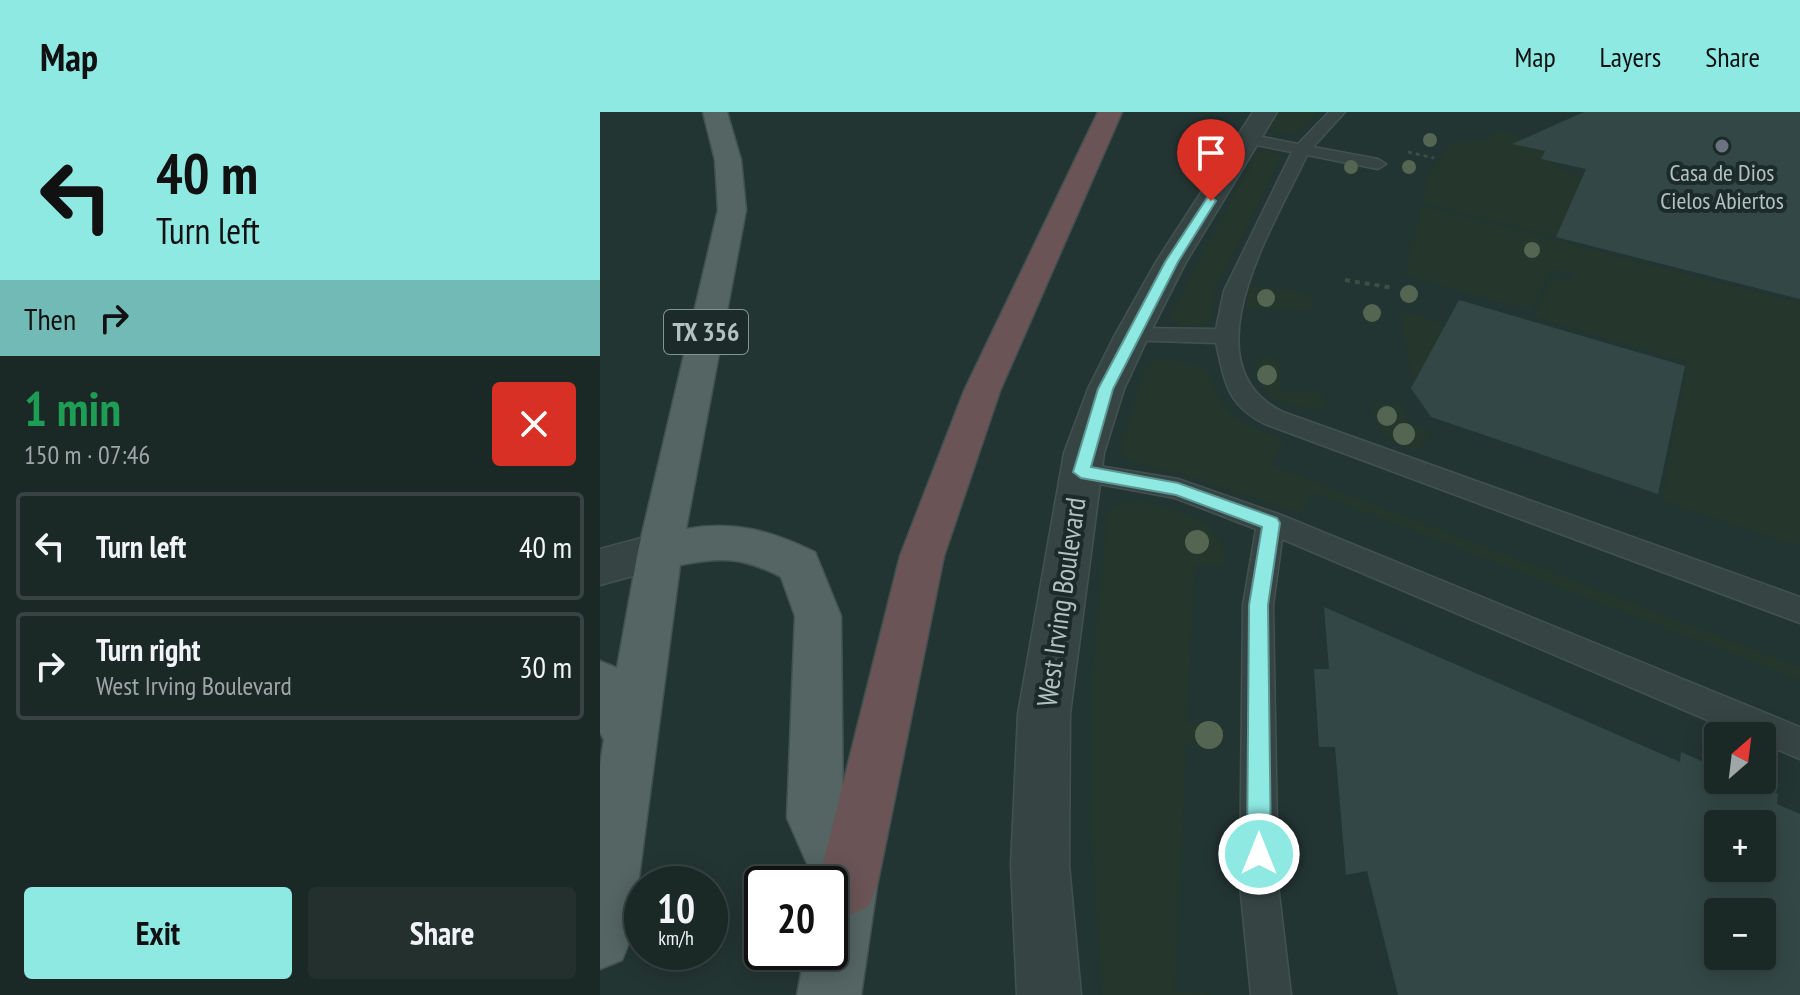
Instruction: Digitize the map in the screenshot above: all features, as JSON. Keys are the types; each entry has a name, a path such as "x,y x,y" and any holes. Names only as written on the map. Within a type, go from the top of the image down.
{"highway":[{"path":"848,882 922,556 982,391 1110,112"}],"main road":[{"name":"TX 356","path":"600,938 660,551 732,210 728,160 715,112"},
{"path":"660,551 725,539 766,548 799,565 818,616 815,818 838,866"},
{"path":"600,684 632,738"},
{"path":"829,995 833,970"}],"street":[{"name":"West Irving Boulevard","path":"1049,995 1040,865 1044,714 1081,472 1106,389 1132,335 1171,262 1256,126"},
{"path":"600,567 660,551"}],"lane":[{"path":"1337,112 1302,149 1234,291 1225,336 1238,389 1254,408 1274,418 1800,610"},
{"path":"1256,126 1302,149 1378,164"},
{"path":"1132,335 1225,336"},
{"path":"1081,472 1178,489 1271,523 1800,743"},
{"path":"1271,523 1258,605 1259,885 1271,995"}],"path":[{"path":"1345,280 1394,288"}],"green space":[{"path":"1277,112 1318,112 1296,133 1272,131 1269,125"},
{"path":"1497,131 1534,139 1545,151 1541,159 1582,178 1557,236 1423,202 1428,175 1452,142 1487,140"},
{"path":"1266,150 1281,156 1212,297 1212,318 1202,325 1178,323 1169,317 1256,153"},
{"path":"1421,206 1800,303 1800,546 1662,500 1687,362 1534,317 1552,277 1570,282 1573,274 1551,268 1532,311 1405,275"},
{"path":"1249,285 1314,295 1312,310 1246,308"},
{"path":"1398,310 1439,322 1438,325 1444,328 1413,384"},
{"path":"1159,358 1200,366 1208,371 1223,407 1244,424 1285,440 1270,465 1800,667 1800,680 1313,492 1301,513 1180,473 1132,462 1122,455 1120,449 1144,370"},
{"path":"1256,358 1279,358 1281,392 1321,393 1327,404 1316,411 1273,397 1262,383"},
{"path":"1372,404 1402,404 1406,422 1430,432 1420,450 1403,446 1388,436 1373,413"},
{"path":"1142,501 1184,514 1208,527 1223,549 1226,565 1195,565 1187,723 1224,726 1223,745 1186,743 1175,992 1221,995 1102,995 1091,822 1092,675 1107,513 1124,502"}],"building":[{"path":"1584,112 1800,112 1800,299 1556,237 1586,169 1541,159 1545,151 1512,144"},
{"path":"1459,300 1685,366 1658,494 1431,417 1411,388"},
{"path":"1324,607 1680,762 1681,752 1704,762 1704,794 1778,794 1777,804 1800,814 1800,995 1398,995 1367,871 1346,875 1335,747 1319,747 1314,669 1329,669"}],"place":[{"name":"Casa de Dios Cielos Abiertos","path":"1722,146"}],"route":[{"path":"1211,201 1171,262 1106,389 1084,453 1081,472 1178,489 1271,523 1258,605 1259,854"}]}
